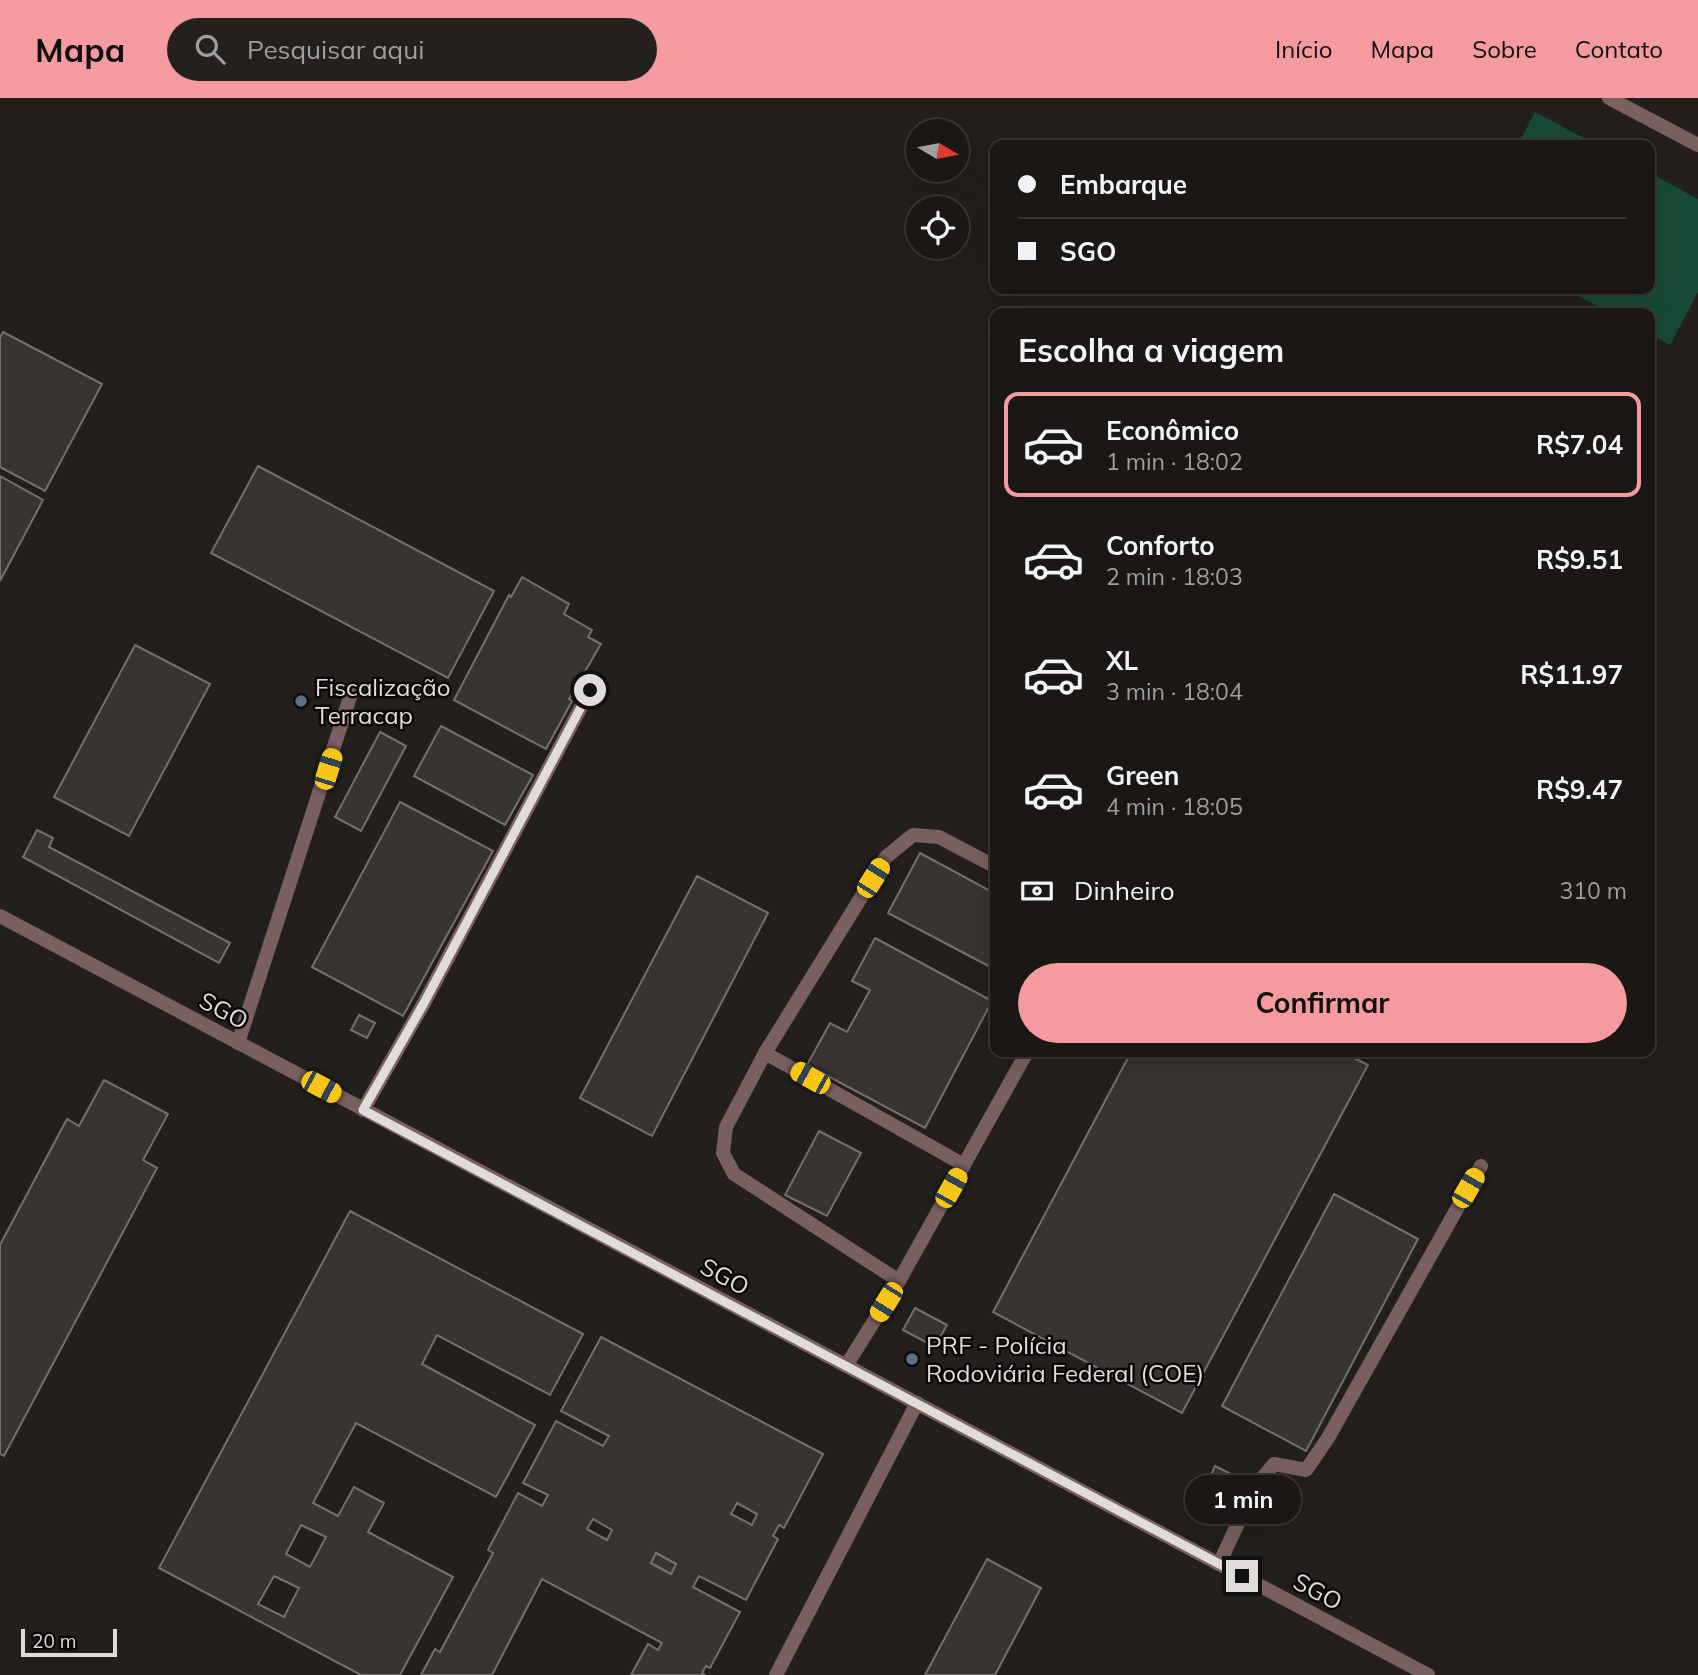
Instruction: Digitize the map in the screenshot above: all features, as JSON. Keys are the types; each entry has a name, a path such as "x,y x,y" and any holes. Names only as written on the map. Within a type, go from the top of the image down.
{"lane":[{"path":"1609,98 1698,145"},
{"path":"363,1110 424,1003 590,690"},
{"path":"238,1043 351,695"},
{"path":"900,1281 734,1174 723,1153 726,1127 765,1053 886,857 913,835 939,837 990,863"},
{"name":"SGO","path":"0,916 1428,1675"},
{"path":"765,1053 964,1165"},
{"path":"846,1366 900,1281 1024,1057"},
{"path":"1219,1564 1255,1487 1274,1464 1306,1470 1328,1438 1481,1166"},
{"path":"776,1675 917,1403"}],"green space":[{"path":"1535,112 1588,140 1521,140"},
{"path":"1655,176 1698,199 1698,292 1670,345 1655,337 1655,308 1601,308 1575,294 1655,294"}],"building":[{"path":"3,332 102,384 45,491 0,467 0,338"},
{"path":"258,466 494,591 448,678 211,553"},
{"path":"0,476 43,500 0,581"},
{"path":"522,577 569,604 564,614 592,630 588,637 601,644 569,699 572,701 546,749 454,700 509,595 511,597"},
{"path":"135,645 210,684 129,836 54,797"},
{"path":"441,726 533,775 505,825 414,776"},
{"path":"380,732 406,746 361,831 335,817"},
{"path":"400,802 493,851 403,1016 312,967"},
{"path":"37,830 53,838 49,847 230,943 219,963 23,857"},
{"path":"920,853 990,891 990,967 888,913"},
{"path":"697,876 768,913 652,1136 580,1098"},
{"path":"875,938 990,1000 990,1005 925,1128 807,1065 830,1023 847,1032 870,990 852,981"},
{"path":"359,1015 375,1023 367,1038 351,1030"},
{"path":"1128,1057 1352,1057 1368,1065 1182,1413 993,1312"},
{"path":"104,1080 168,1114 143,1160 157,1168 4,1456 0,1454 0,1245 67,1119 79,1126"},
{"path":"819,1131 861,1153 827,1216 785,1195"},
{"path":"1334,1194 1418,1239 1306,1451 1222,1406"},
{"path":"350,1211 583,1334 550,1395 437,1335 422,1364 535,1425 496,1497 356,1423 313,1503 338,1516 354,1487 384,1503 368,1532 453,1577 400,1675 361,1675 159,1568","holes":["301,1525 326,1537 310,1567 286,1554","274,1576 299,1588 284,1617 258,1604"]},
{"path":"915,1308 947,1325 935,1347 903,1330"},
{"path":"601,1337 823,1454 784,1528 779,1525 773,1536 778,1539 746,1600 699,1576 693,1587 740,1612 710,1668 706,1666 702,1673 705,1675 631,1675 648,1644 658,1650 662,1643 542,1579 492,1675 421,1675 435,1649 440,1652 493,1553 488,1550 518,1493 542,1506 548,1495 523,1483 556,1421 603,1446 609,1436 561,1411","holes":["737,1503 757,1514 752,1525 731,1514","593,1519 612,1530 607,1540 587,1529","656,1553 676,1564 671,1574 651,1563"]},
{"path":"1215,1466 1243,1480 1234,1498 1207,1484"},
{"path":"656,1553 676,1564 671,1574 651,1563"},
{"path":"987,1559 1041,1588 995,1675 925,1675"}],"place":[{"name":"Fiscalização Terracap","path":"301,701"},
{"name":"PRF - Polícia Rodoviária Federal (COE)","path":"912,1359"}],"route":[{"path":"590,690 424,1003 363,1110 1242,1576"}]}
